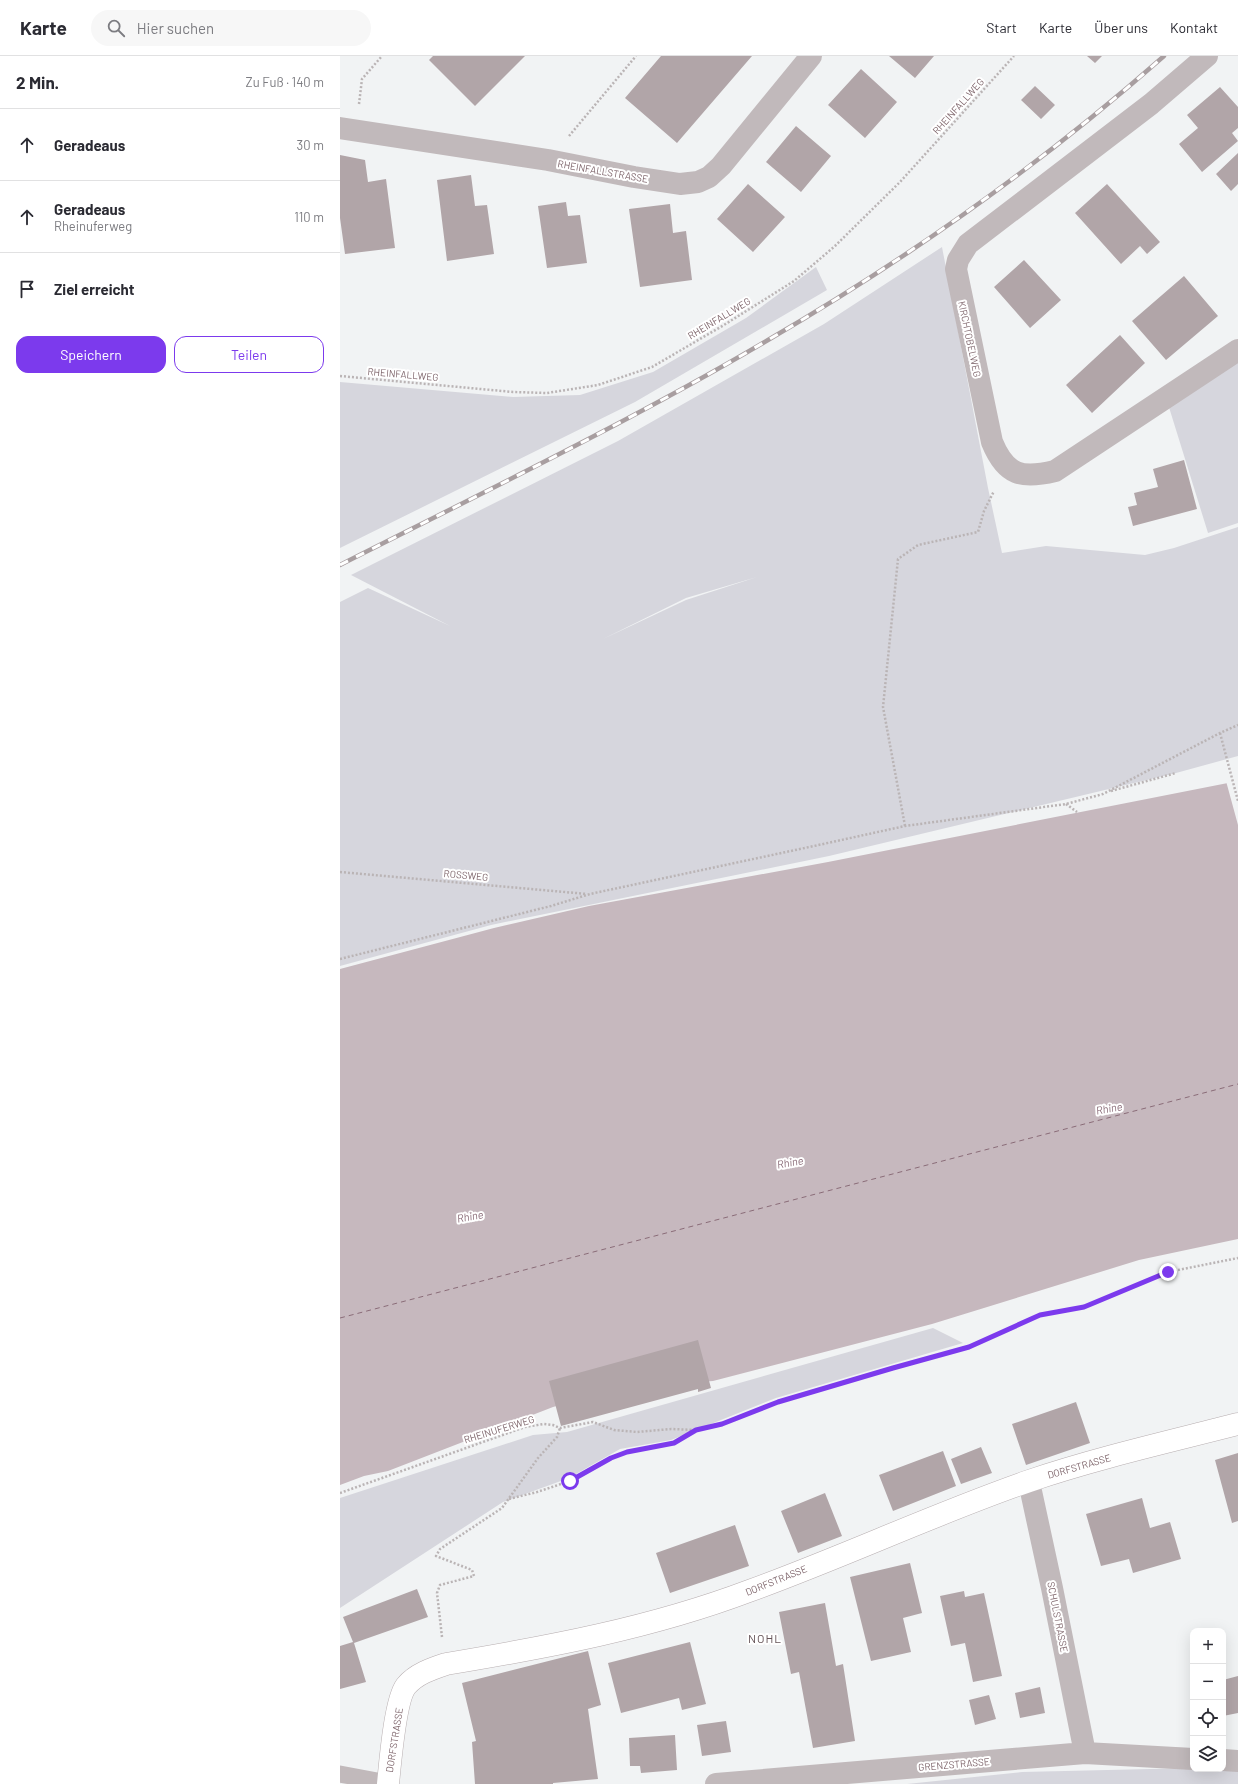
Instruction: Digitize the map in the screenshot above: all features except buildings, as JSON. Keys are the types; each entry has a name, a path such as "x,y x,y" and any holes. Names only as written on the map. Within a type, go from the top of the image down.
{"street":[{"name":"RHEINFALLSTRASSE","path":"348,129 548,160 680,184 698,182 709,177 721,166 811,56"},
{"name":"KIRCHTOBELWEG","path":"1207,56 1151,104 968,244 962,251 956,269 992,442 997,454 1006,466 1021,475 1036,476 1055,471 1238,350"},
{"name":"DORFSTRASSE","path":"388,1783 396,1717 404,1688 416,1677 430,1669 446,1664 582,1640 661,1620 748,1592 1029,1482 1087,1463 1238,1424"},
{"name":"SCHULSTRASSE","path":"1029,1482 1085,1754"},
{"name":"GRENZSTRASSE","path":"716,1784 1085,1754 1190,1759"},
{"path":"1226,1760 1238,1761"}],"lane":[{"path":"340,1774 388,1783"}],"path":[{"path":"348,129 362,78 382,56"},
{"path":"548,160 635,56"},
{"name":"RHEINFALLWEG","path":"340,376 513,392 547,393 598,385 652,367 794,281 829,251 900,182 1014,56"},
{"path":"905,826 883,707 898,559 918,545 978,532 984,511 1006,466"},
{"path":"1103,794 1238,725"},
{"path":"1220,733 1238,801"},
{"path":"340,959 551,906 590,894 905,826 1066,804 1145,781 1176,774"},
{"path":"1066,804 1077,812"},
{"name":"ROSSWEG","path":"340,872 590,894"},
{"name":"RHEINUFERWEG","path":"340,1493 525,1427 544,1424 560,1428 593,1422 614,1430 637,1432 671,1429 696,1430 722,1424 778,1402 969,1347 1040,1315 1084,1307 1168,1272 1238,1258"},
{"path":"440,1618 438,1593 440,1586 474,1576 472,1570 436,1556 440,1549 502,1508 538,1458 557,1437 560,1428"},
{"path":"509,1499 537,1492 570,1481 621,1454 674,1443 696,1430"}],"shaded area":[{"path":"942,247 988,488 1002,553 1046,546 1145,555 1174,548 1238,527 1238,756 1176,773 829,856 491,925 340,966 340,602 368,588 450,626 351,575 618,441 824,324","holes":["757,577 686,600 603,639 686,598"]},
{"path":"816,267 827,290 635,402 340,548 340,382 513,397 580,395 653,372 746,318"},
{"path":"1238,357 1238,523 1208,533 1168,404"},
{"path":"933,1328 963,1343 776,1398 671,1440 620,1449 569,1478 503,1502 340,1608 340,1498 533,1435 567,1432"},
{"path":"1190,1768 1190,1772 1226,1772 1226,1769 1238,1770 1238,1784 907,1784 1022,1772"}],"water":[{"name":"Rhine","path":"1238,781 1238,1239 1139,1260 932,1324 713,1381 621,1388 553,1407 388,1471 364,1476 340,1485 340,969 494,928 589,906 828,862"}],"pier":[{"path":"1238,779 1238,825 1226,781"}],"ferry route":[{"path":"340,1318 1238,1084"}],"railway":[{"path":"340,565 609,428 716,370 820,309 923,242 1023,171 1071,134 1164,56"}],"district":[{"name":"NOHL","path":"765,1638"}],"route":[{"path":"570,1481 611,1458 627,1452 674,1443 696,1430 722,1424 778,1402 969,1347 1040,1315 1084,1307 1168,1272"}]}
